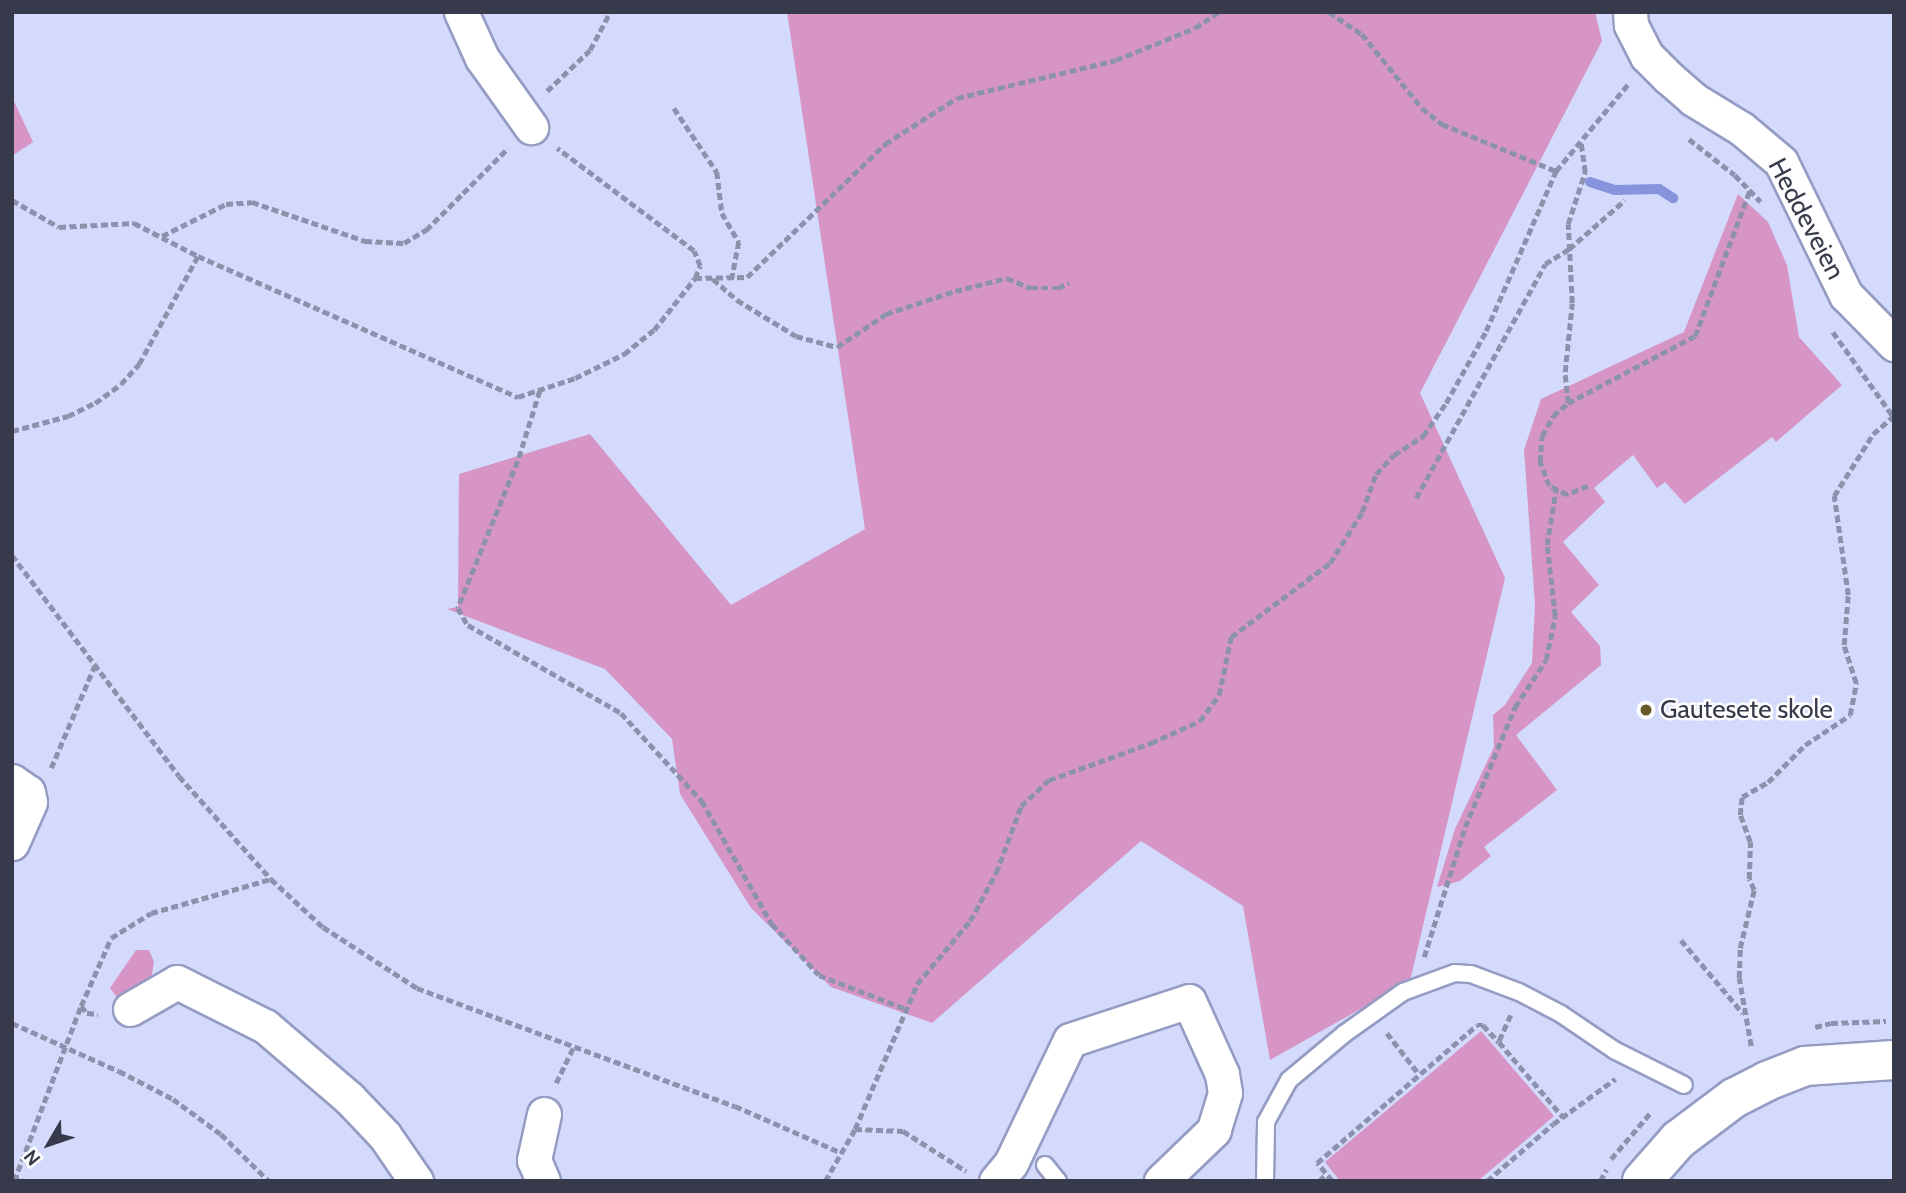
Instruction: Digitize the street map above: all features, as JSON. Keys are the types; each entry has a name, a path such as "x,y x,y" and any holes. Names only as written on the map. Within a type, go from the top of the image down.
{"street":[{"path":"461,12 482,58 526,122"},
{"name":"Heddeveien","path":"1630,12 1631,25 1647,56 1693,99 1742,128 1781,162 1846,295 1894,344"},
{"path":"12,843 30,803 20,786"},
{"path":"130,1009 177,982 265,1026 349,1098 385,1136 416,1181"},
{"path":"984,1178 1011,1163 1070,1040 1189,1001 1222,1074 1225,1093 1214,1130 1161,1181"},
{"path":"1643,1181 1678,1140 1734,1098 1767,1082 1805,1066 1894,1060"},
{"path":"543,1181 534,1160 544,1114"}],"lane":[{"path":"1265,1181 1266,1122 1289,1080 1373,1013 1417,985 1455,973 1471,974 1519,992 1561,1014 1614,1050 1684,1085"},
{"path":"1045,1165 1058,1181"}],"path":[{"path":"162,236 226,204 252,202 365,241 404,243 426,230 526,122 590,50 610,12"},
{"path":"695,278 747,277 886,144 957,98 1116,60 1195,29 1220,12"},
{"path":"1329,12 1362,34 1422,108 1442,124 1556,171"},
{"path":"825,1181 855,1129 917,984 971,921 996,873 1021,806 1049,780 1151,743 1200,721 1219,695 1231,637 1330,563 1362,512 1376,474 1394,454 1423,436 1446,404 1486,331 1556,171 1626,88 1647,56"},
{"path":"1626,88 1636,96"},
{"path":"674,108 717,172 722,213 739,242 732,278"},
{"path":"12,200 59,227 134,223 198,256 518,397 575,378 624,354 654,330 695,278 700,266 694,251 526,122"},
{"path":"1687,137 1763,204"},
{"path":"1568,403 1565,372 1572,303 1568,224 1585,172 1580,141"},
{"path":"1588,486 1567,495 1549,486 1540,463 1542,436 1553,416 1568,403 1695,336 1750,190"},
{"path":"1416,498 1545,264 1569,249 1625,200"},
{"path":"12,431 68,416 95,403 121,384 139,364 198,256"},
{"path":"713,279 737,300 796,336 837,347 886,314 955,291 1007,278 1031,288 1058,288 1069,283"},
{"path":"1751,1046 1743,1013 1740,948 1754,890 1749,879 1749,842 1740,815 1742,797 1768,782 1805,745 1850,715 1856,683 1844,645 1847,595 1834,496 1873,433 1893,416 1830,328"},
{"path":"540,391 518,461 458,607 468,625 621,713 702,801 772,924 819,975 906,1009"},
{"path":"1417,985 1465,827 1515,707 1546,660 1555,616 1547,545 1556,489"},
{"path":"12,555 179,776 271,879 323,927 417,988 735,1106 840,1152"},
{"path":"20,786 45,783 95,665"},
{"path":"1681,940 1743,1013"},
{"path":"1499,1042 1519,992"},
{"path":"1373,1013 1419,1074"},
{"path":"12,1023 108,1066 173,1100 221,1134 269,1181"},
{"path":"1332,1181 1317,1163 1477,1025 1483,1025 1499,1042 1563,1117"},
{"path":"544,1114 574,1046"},
{"path":"1489,1180 1563,1117 1603,1091 1637,1060"},
{"path":"855,1129 903,1131 984,1178"},
{"path":"1319,1181 1326,1174"},
{"path":"12,1176 23,1181"}],"shaded area":[{"path":"787,12 1595,12 1602,41 1420,393 1505,578 1410,981 1270,1060 1243,906 1141,841 932,1023 831,987 751,908 680,794 672,739 605,669 447,609 458,607 459,474 590,434 731,605 865,529"},
{"path":"12,97 33,142 12,156"},
{"path":"1738,194 1768,222 1787,265 1799,337 1842,385 1776,442 1772,437 1685,504 1665,482 1657,488 1633,455 1594,488 1605,502 1563,542 1599,585 1571,612 1600,646 1601,665 1516,735 1557,790 1484,847 1491,856 1460,881 1437,887 1455,829 1494,747 1493,715 1505,705 1532,663 1535,605 1524,450 1541,399 1684,332"},
{"path":"136,950 149,950 154,962 151,979 122,1004 110,988"},
{"path":"1481,1031 1554,1116 1478,1181 1340,1181 1325,1162"}],"waterway":[{"path":"1590,182 1615,190 1659,189 1673,198"}],"place":[{"name":"Gautesete skole","path":"1646,710"}]}
